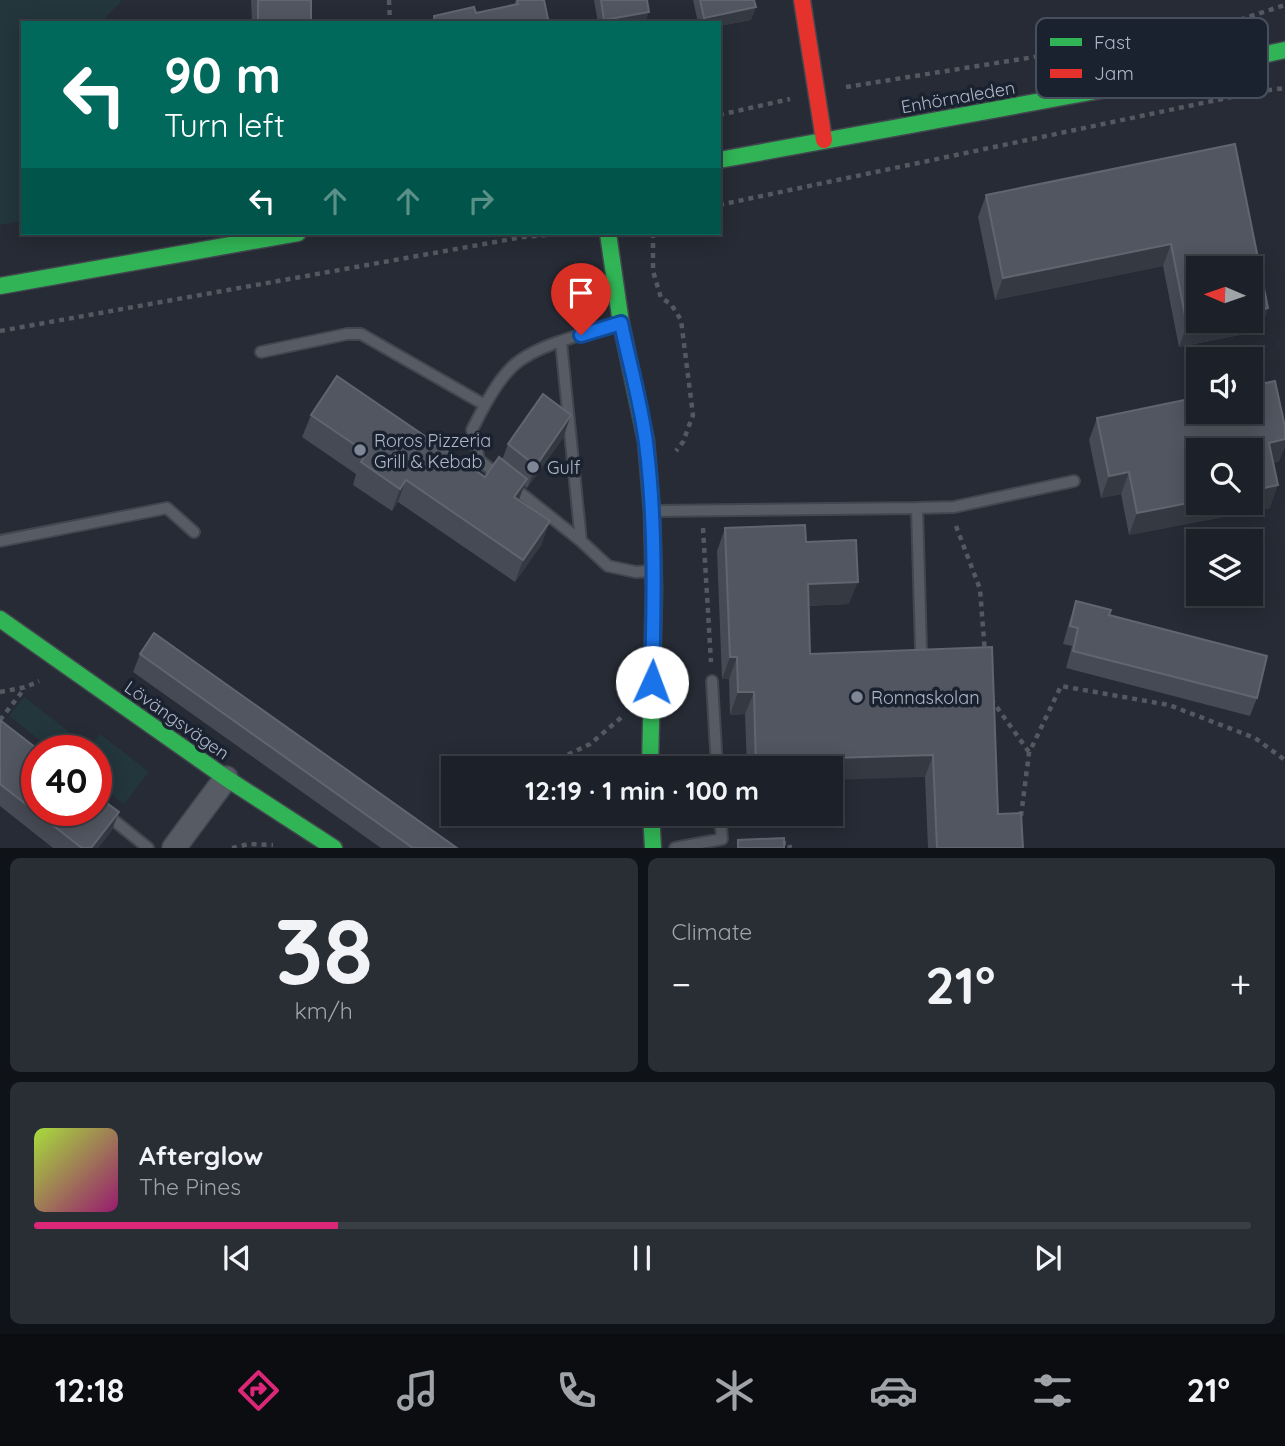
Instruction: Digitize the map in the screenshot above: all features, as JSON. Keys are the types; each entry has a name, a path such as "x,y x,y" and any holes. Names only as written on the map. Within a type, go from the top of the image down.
{"street":[{"path":"802,0 824,140"},
{"name":"Enhörnaleden","path":"721,160 1057,98"},
{"path":"0,286 287,235"},
{"path":"608,235 621,323 646,441 652,511 650,756"},
{"name":"Lövängsvägen","path":"0,619 226,778 334,848"},
{"path":"174,848 226,778"},
{"path":"652,826 653,848"}],"lane":[{"path":"621,323 561,342 513,366 485,405 472,430 479,460 581,541 608,566 636,572 653,571"},
{"path":"261,352 346,334 361,334 485,405"},
{"path":"561,342 581,541"},
{"path":"652,511 949,507 1074,481"},
{"path":"0,541 167,508 194,533"},
{"path":"917,508 921,649"},
{"path":"712,681 716,756"},
{"path":"112,819 148,848"},
{"path":"675,848 722,839 721,826"}],"path":[{"path":"389,0 390,21"},
{"path":"1245,18 1285,5"},
{"path":"721,115 817,92 1036,57"},
{"path":"721,205 1227,98"},
{"path":"0,331 534,235"},
{"path":"949,507 980,589 986,657"},
{"path":"702,511 712,681"},
{"path":"1020,821 1029,753 1061,686 1169,705 1255,738 1285,760"},
{"path":"0,720 26,687"},
{"path":"989,697 1029,753"},
{"path":"563,756 590,744 626,713"},
{"path":"776,843 789,843 790,848"}],"shaded area":[{"path":"0,0 122,0 105,18 110,21 21,21 21,221 0,225"},
{"path":"24,697 73,735 33,735 9,716"},
{"path":"112,743 149,772 124,804 112,795"}],"building":[{"path":"258,0 311,0 311,21 258,21"},
{"path":"517,0 544,0 548,19 435,21 434,16 474,7 476,13 518,4"},
{"path":"601,0 647,0 649,12 604,20"},
{"path":"700,0 754,0 756,7 704,18"},
{"path":"1235,144 1258,256 1186,256 1186,320 1171,244 1003,278 986,195"},
{"path":"1264,288 1268,308 1264,309"},
{"path":"337,376 485,477 499,457 527,479 514,497 550,521 523,560 406,480 400,489 361,462 367,453 311,415"},
{"path":"1275,381 1285,427 1285,439 1269,443 1278,485 1263,488 1263,438 1186,438 1186,504 1137,513 1129,472 1109,476 1097,418 1186,400 1186,424 1263,424 1263,384"},
{"path":"543,394 571,415 536,466 508,444"},
{"name":"Ronnaskolan","path":"805,525 806,542 856,540 858,582 808,584 810,654 992,647 998,814 1021,813 1023,848 937,848 933,755 843,758 756,756 754,692 738,692 737,657 730,657 725,528"},
{"path":"1076,601 1111,610 1109,615 1267,656 1257,698 1073,651 1078,628 1070,626"},
{"path":"154,633 457,848 413,848 140,654"},
{"path":"0,720 21,736 21,800 0,784"},
{"path":"112,807 119,812 112,821"},
{"path":"54,826 108,826 91,848 82,848"},
{"path":"784,838 784,848 738,848 738,840"}],"traffic: fast":[{"path":"1268,54 1285,50"},
{"path":"721,160 1058,98"},
{"path":"0,286 287,235"},
{"path":"608,235 621,323 646,441 652,511 654,590 650,756"},
{"path":"0,619 226,778 334,848"},
{"path":"652,826 653,848"}],"traffic: jam":[{"path":"802,0 824,140"}],"place":[{"name":"Roros Pizzeria Grill & Kebab","path":"360,450"},
{"name":"Gulf","path":"533,467"},
{"name":"Ronnaskolan","path":"857,697"}],"route":[{"path":"581,335 621,323 646,441 652,511 654,590 652,682"}]}
